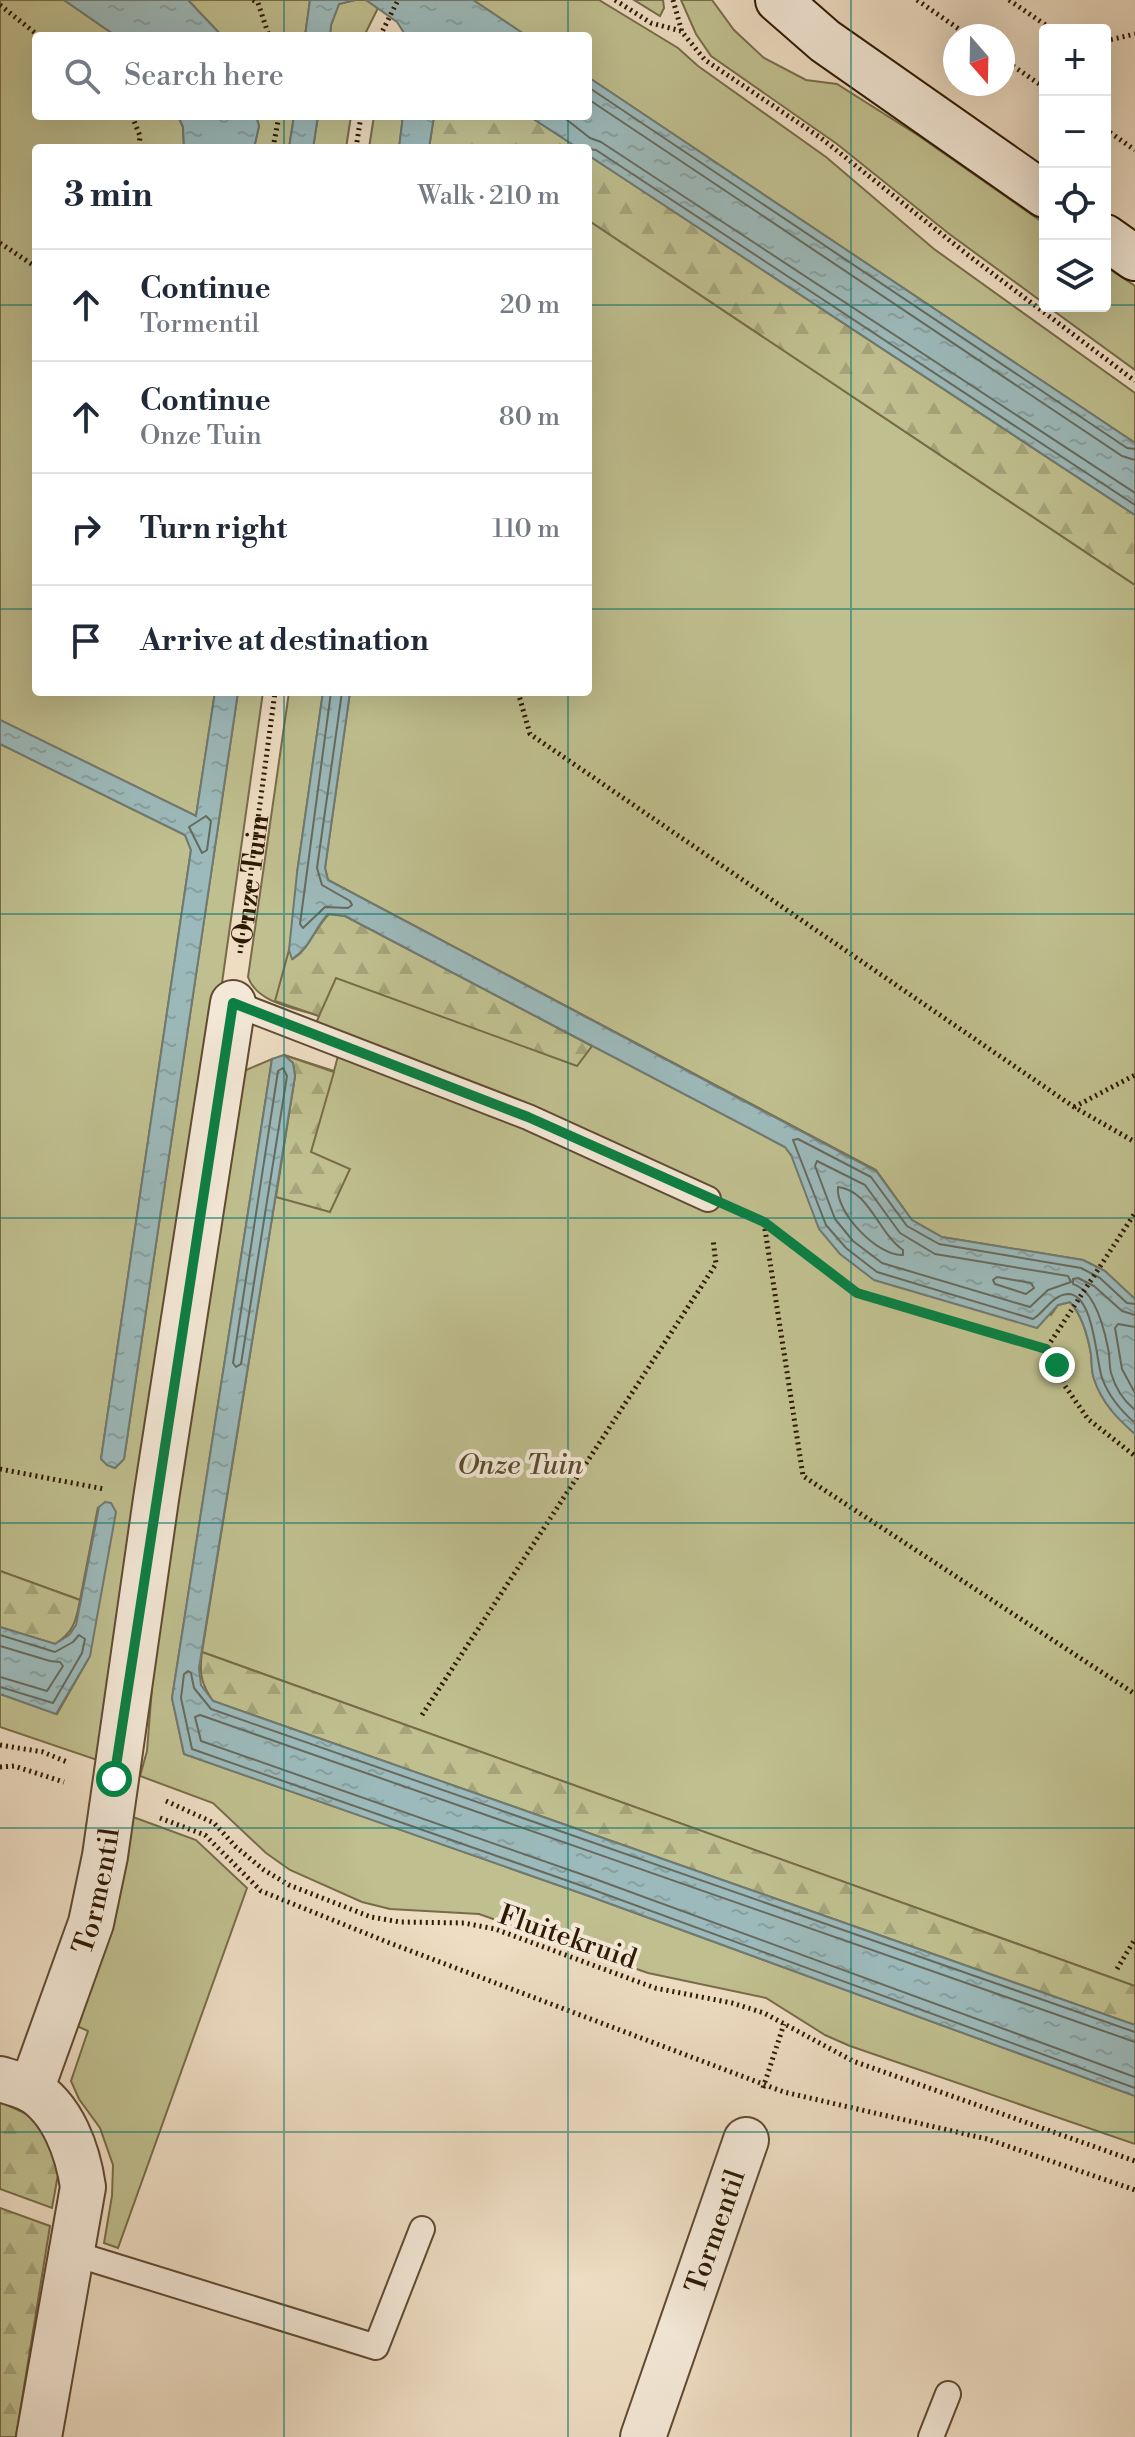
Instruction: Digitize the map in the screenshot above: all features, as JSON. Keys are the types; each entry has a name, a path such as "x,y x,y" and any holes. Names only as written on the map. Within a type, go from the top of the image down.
{"street":[{"path":"778,0 825,41 1039,191"},
{"path":"1109,240 1135,258"},
{"path":"156,1499 233,1003"},
{"name":"Tormentil","path":"39,2437 83,2187 78,2156 60,2118 16,2084 91,1923 105,1856 94,1782 136,1636 156,1499"},
{"name":"Tormentil","path":"643,2437 746,2140"}],"lane":[{"path":"233,1003 528,1117 708,1199"},
{"path":"72,2253 376,2347 422,2229"},
{"path":"931,2437 948,2394"}],"path":[{"path":"253,0 258,3 268,32"},
{"path":"382,32 398,0"},
{"path":"615,0 651,23 682,32"},
{"path":"673,0 682,32 705,60 821,138 968,255 1135,381"},
{"path":"917,0 952,24"},
{"path":"1009,0 1044,24"},
{"path":"0,5 34,32"},
{"path":"1111,40 1135,34"},
{"path":"1015,67 1039,83"},
{"path":"134,120 140,136 139,144"},
{"path":"274,144 278,120"},
{"path":"357,144 360,120"},
{"path":"1111,133 1135,150"},
{"path":"0,243 32,264"},
{"name":"Onze Tuin","path":"233,1003 274,696"},
{"path":"519,696 530,734 1074,1107 1135,1142"},
{"path":"1074,1107 1135,1075"},
{"path":"422,1715 716,1264 708,1199 764,1222 857,1293 1046,1349 1057,1365 1065,1386 1088,1419 1135,1456"},
{"path":"1046,1349 1135,1213"},
{"path":"764,1222 803,1476 1135,1694"},
{"path":"0,1469 156,1499"},
{"name":"Fluitekruid","path":"0,1745 43,1752 94,1782 214,1823 236,1847 289,1885 371,1917 400,1922 464,1923 495,1929 655,1988 732,2003 764,2013 853,2061 1135,2161"},
{"path":"0,1767 14,1766 94,1782"},
{"path":"157,1816 205,1835 261,1891 387,1942 784,2092 987,2139 1135,2190"},
{"path":"1117,1969 1135,1939"},
{"name":"Tormentil","path":"746,2140 784,2024"}],"green space":[{"path":"0,0 64,0 110,32 32,32 32,120 180,120 184,144 32,144 32,696 214,696 196,816 0,720"},
{"path":"188,0 310,0 306,32 218,32"},
{"path":"366,0 378,8 366,32 330,32 339,4"},
{"path":"473,0 599,0 678,48 698,66 826,157 934,249 1135,393 1135,443 592,80 592,32 521,32"},
{"path":"634,0 663,0 664,8 660,16"},
{"path":"681,0 712,0 734,30 764,58 806,80 837,84 919,136 1039,220 1039,300 948,233 837,144 711,56 696,34"},
{"path":"257,120 293,120 290,144 255,144"},
{"path":"317,120 350,120 347,144 314,144"},
{"path":"373,120 402,120 400,144 370,144"},
{"path":"433,120 535,120 572,144 430,144"},
{"path":"592,158 1135,515 1135,585 592,223"},
{"path":"592,223 1135,585 1135,1299 1105,1271 1083,1260 942,1237 912,1220 876,1170 328,880 325,868 349,696 592,696"},
{"path":"1111,270 1135,286 1135,370 1055,312 1111,312"},
{"path":"237,696 262,696 221,990 100,1761 0,1727 0,1694 57,1714 90,1656 98,1507 80,1600 0,1571 0,744 185,835 191,850 101,1459 115,1468 124,1459"},
{"name":"Onze Tuin","path":"288,696 322,696 297,873 345,916 785,1147 791,1155 1051,1315 1058,1305 1070,1302 1086,1334 1097,1388 1111,1410 1135,1434 1135,1986 202,1652 295,1076 293,1063 284,1055 334,1071 341,1045 312,1033 319,1016 268,999 248,977"},
{"path":"329,914 345,916 592,1046 577,1066 336,978 319,1016 275,1001 289,950 293,959 299,955"},
{"path":"284,1055 334,1072 311,1152 350,1169 330,1212 276,1197 295,1076 293,1063"},
{"path":"272,1059 172,1698 184,1754 589,1896 1135,2096 1135,2144 850,2046 825,2035 766,1998 648,1973 479,1914 390,1909 362,1902 290,1870 266,1853 213,1803 140,1776 147,1751 156,1636 239,1085 246,1070"},
{"path":"0,1571 80,1600 75,1620 66,1635 55,1644 0,1627"},
{"path":"202,1652 1135,1986 1135,2025 213,1701 202,1678"},
{"path":"133,1817 196,1840 247,1888 118,2248 104,2243 112,2196 113,2165 100,2128 79,2099 71,2081 88,2031 77,2026 120,1891"},
{"path":"0,2102 29,2115 45,2131 59,2169 52,2208 0,2189"},
{"path":"0,2208 50,2226 16,2437 0,2437"}],"water":[{"path":"64,0 188,0 218,32 110,32"},
{"path":"310,0 355,0 339,4 330,32 306,32"},
{"path":"366,0 473,0 521,32 403,32 397,22"},
{"path":"592,80 1135,443 1135,515 592,158 592,144 572,144 535,120 592,120"},
{"path":"180,120 257,120 259,126 255,144 184,144"},
{"path":"293,120 317,120 314,144 290,144"},
{"path":"402,120 433,120 430,144 400,144"},
{"path":"214,696 237,696 124,1459 115,1468 101,1459 191,850 185,835 0,744 0,720 196,816"},
{"path":"322,696 349,696 325,868 328,880 876,1171 912,1220 942,1237 1083,1260 1105,1271 1135,1299 1135,1434 1111,1410 1097,1388 1086,1334 1070,1302 1058,1305 1037,1328 874,1280 840,1254 819,1229 791,1155 785,1147 345,916 328,914 303,950 292,959 289,950"},
{"path":"284,1055 293,1063 295,1076 199,1668 201,1685 213,1701 1135,2025 1135,2096 589,1896 184,1754 172,1698 272,1059"},
{"path":"105,1502 111,1503 116,1512 90,1656 56,1714 0,1694 0,1627 55,1644 69,1635 76,1625 99,1507"}],"route":[{"path":"114,1779 233,1003 528,1117 764,1222 857,1293 1046,1349 1057,1365"}]}
